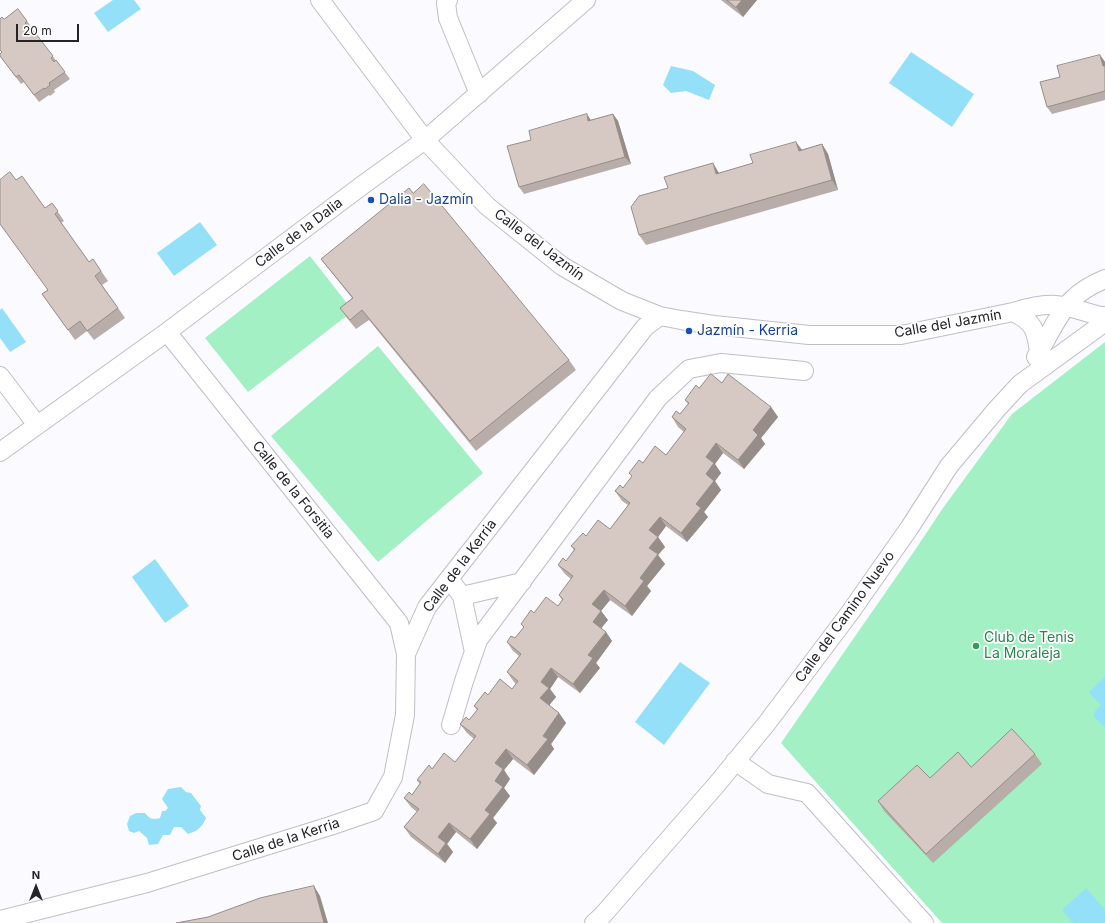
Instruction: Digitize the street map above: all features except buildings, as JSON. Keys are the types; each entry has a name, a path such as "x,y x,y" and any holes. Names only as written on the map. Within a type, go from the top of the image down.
{"street":[{"name":"Calle del Jazmín","path":"320,0 425,140 487,206 562,266 622,301 660,316 714,325 809,335 901,335 1044,305 1066,306 1105,316"},
{"path":"448,0 446,3 448,18 479,94"},
{"name":"Calle de la Dalia","path":"0,452 167,332 425,140 586,0"},
{"path":"1020,384 1066,306 1073,298 1083,291 1105,279"},
{"name":"Calle del Jazmín","path":"1013,312 1027,320 1033,327 1039,352"},
{"name":"Calle de la Kerria","path":"0,920 147,883 330,826 374,810 393,777 405,715 406,654 427,607 646,327 660,316"},
{"name":"Calle del Camino Nuevo","path":"594,923 602,916 767,723 849,614 910,527 949,466 996,410 1020,384 1105,322"},
{"name":"Calle de la Forsitia","path":"167,332 399,623 406,654"},
{"path":"451,725 478,640 658,398 689,370 720,362 804,370"},
{"path":"0,376 37,425"},
{"path":"449,579 462,596 474,652"},
{"path":"462,596 522,582"},
{"path":"735,761 768,784 807,793 924,923"}],"green space":[{"path":"310,256 353,311 248,392 205,338"},
{"name":"Club de Tenis La Moraleja","path":"1105,342 1105,923 942,923 781,743 943,508 1012,414"},
{"path":"378,346 483,473 378,562 271,436"}],"water":[{"path":"113,0 134,0 141,9 108,32 94,13"},
{"path":"911,52 974,94 952,127 889,83"},
{"path":"671,66 693,71 715,85 709,100 686,91 671,93 663,85"},
{"path":"200,222 217,245 174,276 157,253"},
{"path":"2,308 26,342 10,352 0,338 0,310"},
{"path":"155,559 189,606 165,623 132,577"},
{"path":"680,662 710,683 664,745 635,722"},
{"path":"1105,676 1105,727 1094,717 1095,711 1101,705 1089,692"},
{"path":"181,787 186,792 191,793 201,806 200,810 206,818 199,828 188,834 181,827 174,827 170,835 163,835 158,844 149,845 147,838 139,831 134,833 129,831 127,824 130,816 136,813 145,813 151,818 160,818 162,811 165,811 168,808 162,799 168,789"},
{"path":"1086,888 1105,910 1105,923 1073,923 1062,910"}],"place":[{"name":"Dalia - Jazmín","path":"371,200"},
{"name":"Jazmín - Kerria","path":"689,331"},
{"name":"Club de Tenis La Moraleja","path":"976,646"}]}
